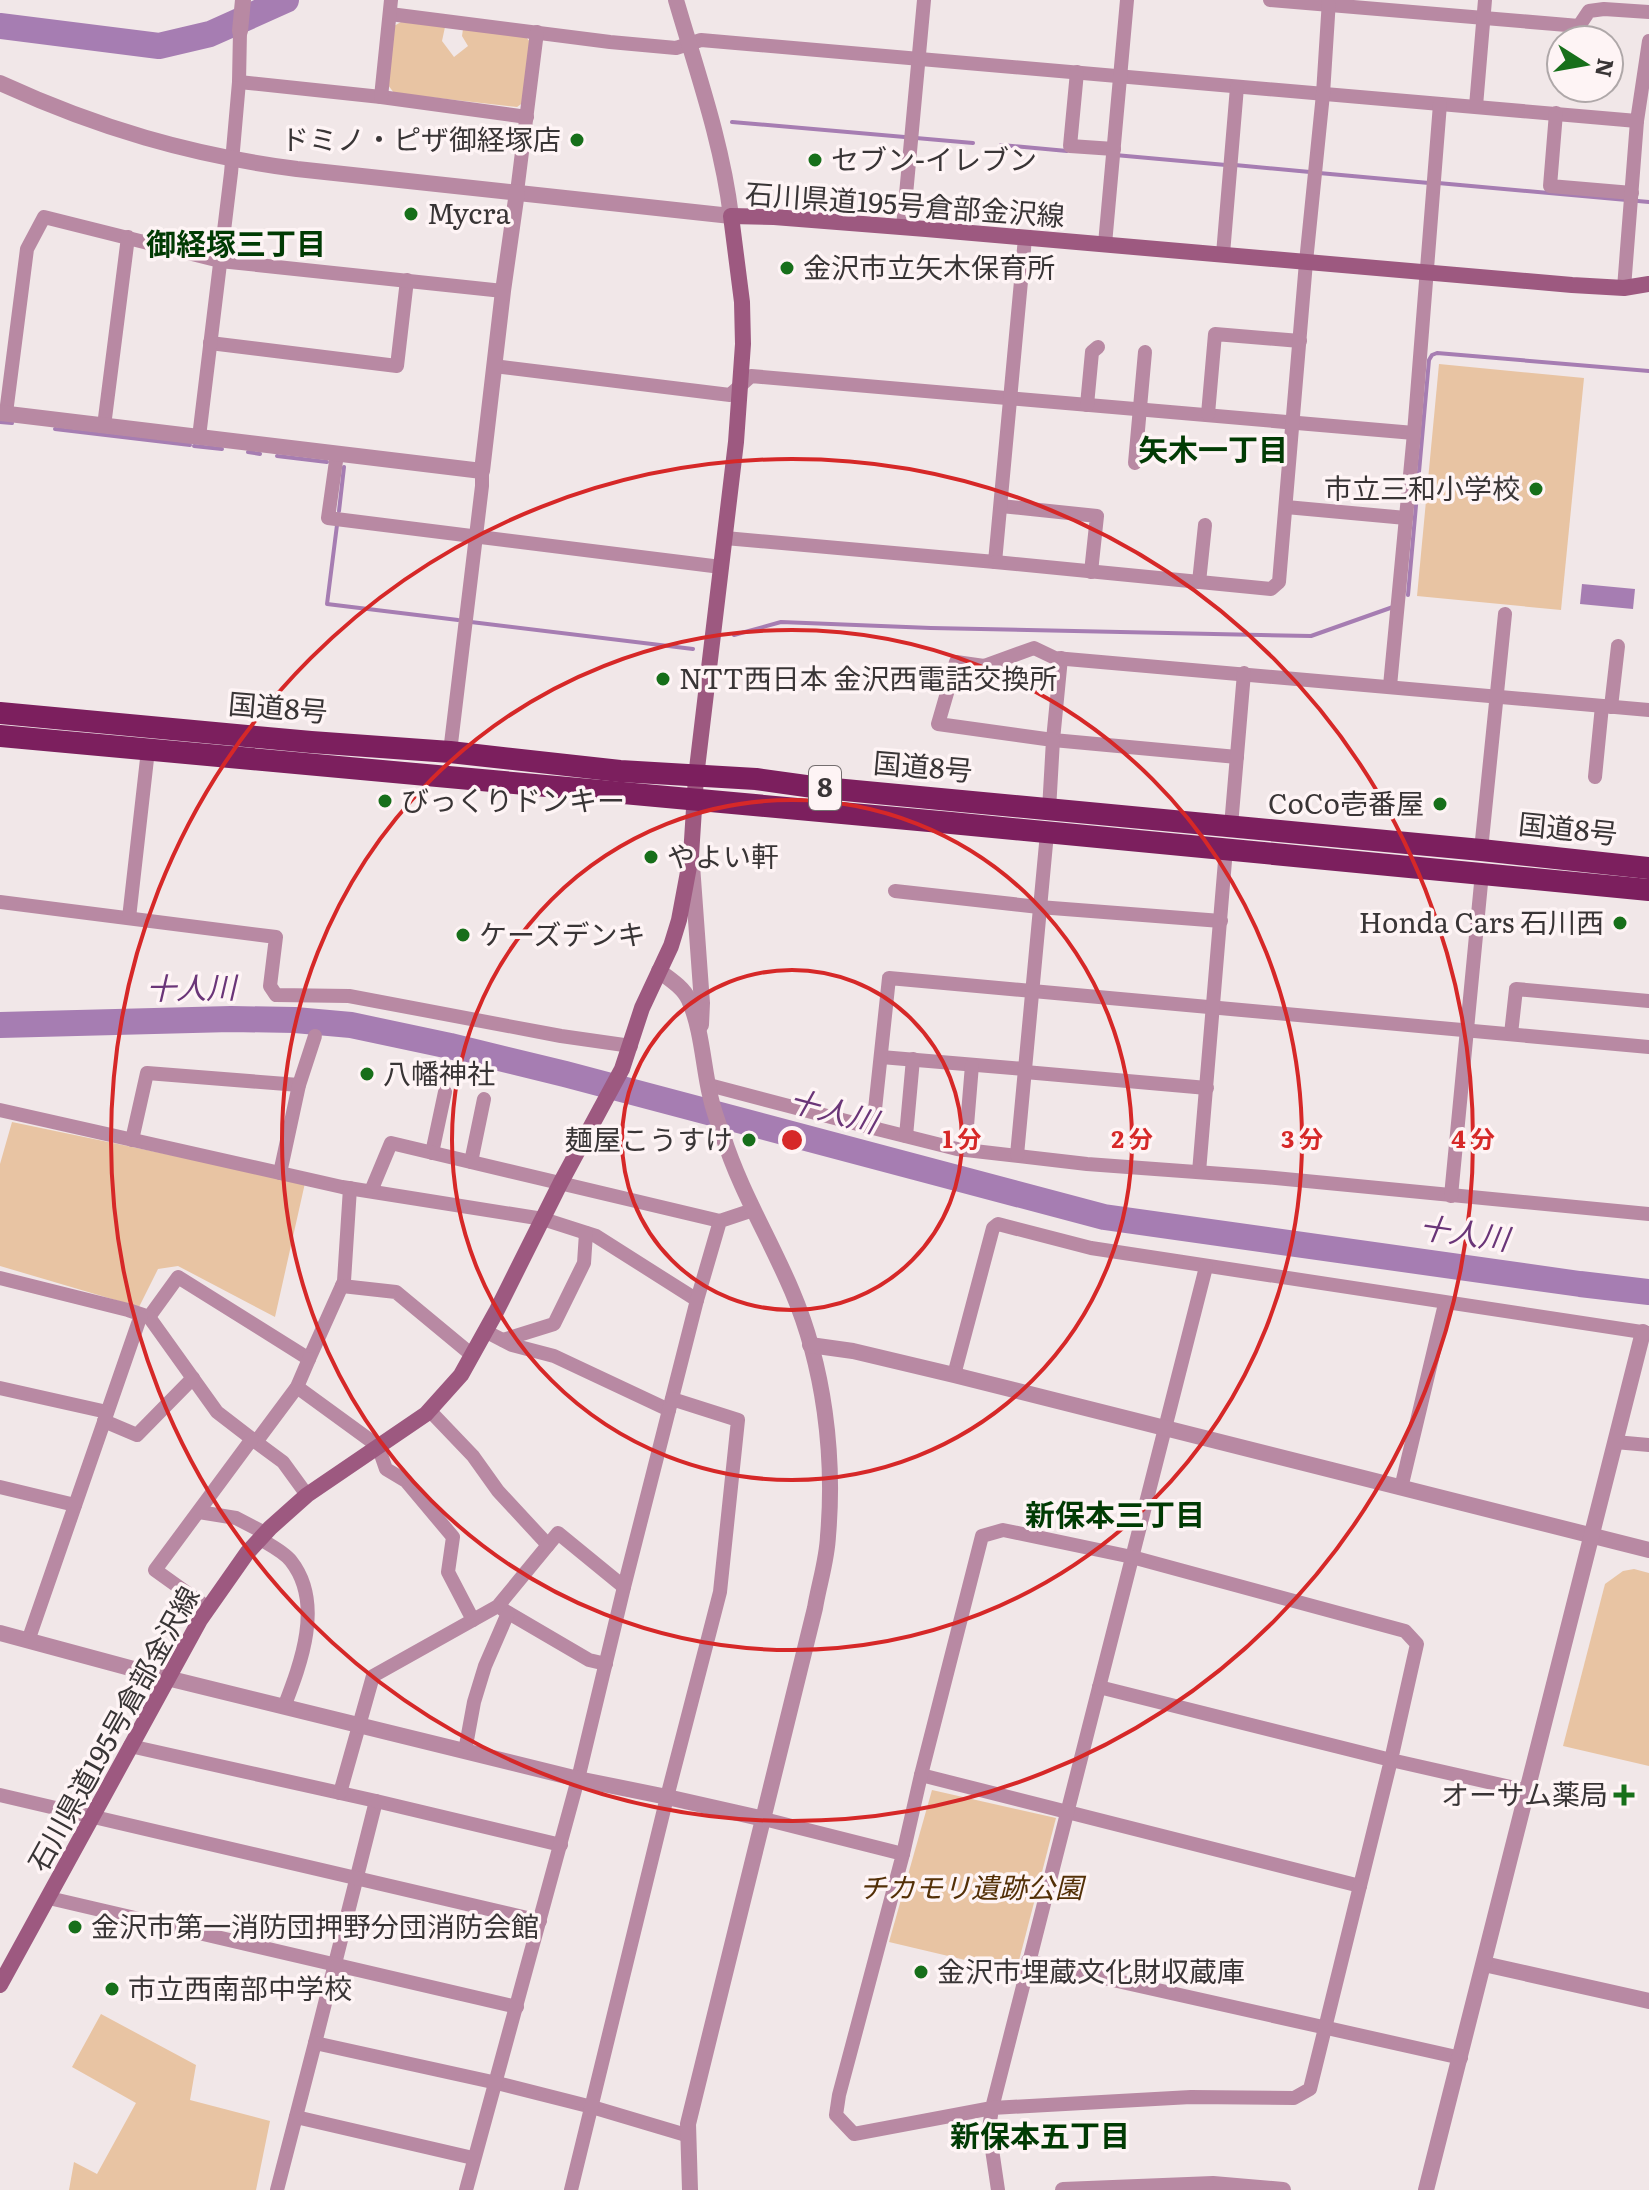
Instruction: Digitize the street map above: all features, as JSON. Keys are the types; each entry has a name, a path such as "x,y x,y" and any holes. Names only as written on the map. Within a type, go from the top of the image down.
{"highway":[{"name":"国道8号","path":"0,713 450,752 573,766 696,788 1047,833 1649,890"},
{"name":"国道8号","path":"0,736 148,750 696,788 756,779 1649,868"}],"main road":[{"name":"石川県道195号倉部金沢線","path":"3,1975 49,1898 167,1678 208,1608 247,1553 307,1495 430,1411 461,1375 622,1069 642,1008 671,946 691,856 741,386 743,313 731,216 903,227 1572,285 1624,288 1649,284"}],"street":[{"path":"0,84 115,130 169,146 232,159 297,169 731,216 727,180 716,133 676,0"},
{"path":"903,227 924,0"},
{"path":"1105,244 1127,0"},
{"path":"1270,0 1579,26 1589,11 1649,12"},
{"path":"1476,106 1485,0"},
{"path":"725,538 1271,589 1279,582 1329,3"},
{"path":"199,437 232,159 242,5"},
{"path":"381,97 391,7 537,32 676,48 701,40 1440,104 1642,117"},
{"path":"450,752 503,291 537,32"},
{"path":"1624,288 1649,41"},
{"path":"1077,72 1070,146 1113,153"},
{"path":"239,82 527,117"},
{"path":"1223,254 1237,87"},
{"path":"1390,686 1440,104"},
{"path":"1556,113 1550,186 1631,198"},
{"path":"482,471 3,413 27,249 44,217 220,261 503,291"},
{"path":"104,426 128,237"},
{"path":"995,562 1025,238"},
{"path":"210,343 397,366 407,280"},
{"path":"1208,414 1215,334 1300,341"},
{"path":"1087,405 1092,352 1098,347"},
{"path":"1135,463 1145,352"},
{"path":"494,366 730,395 751,376 1414,433"},
{"path":"337,454 328,518 721,567"},
{"path":"1001,506 1097,516 1091,572"},
{"path":"1286,507 1406,518"},
{"path":"1199,582 1205,525"},
{"path":"1481,850 1505,614"},
{"path":"1595,777 1618,646"},
{"path":"1237,757 1053,740 938,724 956,662 984,666 1034,648 1061,658 1649,710"},
{"path":"1049,810 1061,658"},
{"path":"1231,826 1244,673"},
{"path":"129,918 148,750"},
{"path":"1017,1155 1047,833"},
{"path":"1199,1172 1226,849"},
{"path":"691,856 702,1003 700,1039"},
{"path":"1451,1196 1482,873"},
{"path":"895,891 1039,907 1221,921"},
{"path":"0,902 276,937 270,986 276,995 349,996 631,1046"},
{"path":"659,971 689,998 709,1090 724,1140 794,1295 820,1387 829,1455 828,1538 815,1608 686,2135 690,2190"},
{"path":"873,1128 889,978 1649,1047"},
{"path":"1511,1034 1516,989 1649,1001"},
{"path":"280,1173 299,1085 315,1036"},
{"path":"881,1057 1207,1088"},
{"path":"906,1136 913,1059"},
{"path":"965,1150 972,1065"},
{"path":"132,1140 147,1073 299,1085"},
{"path":"709,1090 965,1150 1087,1164 1649,1214"},
{"path":"432,1153 445,1092"},
{"path":"471,1162 484,1099"},
{"path":"0,1111 350,1188 543,1219 596,1236 697,1300"},
{"path":"371,1191 391,1143 720,1221 753,1210"},
{"path":"208,1608 155,1570 297,1387 344,1281 350,1188"},
{"path":"466,2190 561,1845 697,1300 720,1221"},
{"path":"954,1375 993,1228 998,1224 1091,1248 1646,1333 1615,1442 1426,2190"},
{"path":"503,1340 554,1324 584,1263 586,1233"},
{"path":"998,2190 989,2129 992,2108 1206,1267"},
{"path":"28,1641 106,1416 145,1316 178,1277 309,1359"},
{"path":"0,1278 145,1316 217,1412 283,1462 307,1495"},
{"path":"342,1286 396,1292 472,1355"},
{"path":"1401,1488 1445,1304"},
{"path":"485,1331 512,1345 554,1356 671,1404 738,1420 720,1592 571,2190"},
{"path":"810,1345 853,1351 954,1375 1649,1550"},
{"path":"0,1388 106,1416 137,1435 193,1378"},
{"path":"297,1387 378,1446 386,1469 406,1481 453,1537 448,1572 473,1620"},
{"path":"430,1411 473,1456 498,1491 548,1545"},
{"path":"1615,1442 1649,1445"},
{"path":"0,1487 75,1505"},
{"path":"199,1512 236,1518 290,1559 305,1585 308,1611 305,1637 296,1676 284,1707"},
{"path":"1003,1530 1132,1557 1405,1631 1417,1644 1310,2089 1294,2098 1191,2097 992,2108 854,2134 836,2115 982,1536 1003,1530"},
{"path":"465,1751 474,1702 503,1610 558,1533 624,1587"},
{"path":"340,1793 373,1676 473,1620 503,1610 589,1660 606,1664"},
{"path":"0,1633 167,1678 578,1779 764,1819 903,1854"},
{"path":"1099,1687 1528,1791"},
{"path":"130,1746 561,1845"},
{"path":"921,1775 1360,1886"},
{"path":"0,1795 540,1921"},
{"path":"277,2190 376,1801"},
{"path":"49,1898 517,2007"},
{"path":"1028,1961 1461,2058"},
{"path":"1484,1964 1649,2001"},
{"path":"315,2043 497,2083 686,2135"},
{"path":"296,2117 473,2158"},
{"path":"1063,2190 1213,2184 1283,2190"}],"green space":[{"path":"401,22 445,27 442,41 454,57 468,46 462,36 463,29 525,36 531,43 524,102 517,107 394,93 388,85 394,26"},
{"name":"市立三和小学校","path":"1439,364 1584,378 1561,610 1417,596"},
{"path":"12,1122 305,1183 275,1317 178,1266 158,1269 139,1307 0,1266 0,1164"},
{"path":"1634,1569 1649,1573 1649,1766 1563,1746 1605,1584 1623,1571"},
{"name":"チカモリ遺跡公園","path":"932,1790 1056,1818 1016,1972 889,1942"},
{"path":"101,2014 196,2065 190,2100 270,2121 256,2190 69,2190 74,2162 97,2174 136,2103 72,2067"}],"shaded area":[{"path":"1582,584 1635,589 1633,609 1580,604"}],"waterway":[{"path":"0,26 159,46 210,34 286,0"},
{"path":"732,122 973,143"},
{"path":"1001,145 1067,151"},
{"path":"1115,155 1226,165"},
{"path":"1235,165 1310,172"},
{"path":"1319,173 1429,183"},
{"path":"1438,183 1649,202"},
{"path":"1408,595 1429,360 1432,355 1649,371"},
{"path":"0,422 12,423"},
{"path":"55,429 190,445"},
{"path":"194,446 222,449"},
{"path":"248,452 260,454"},
{"path":"277,456 327,462"},
{"path":"339,511 344,467"},
{"path":"337,525 327,604 458,620"},
{"path":"734,635 781,622 1311,636 1393,607"},
{"path":"471,622 693,649"},
{"name":"十人川","path":"0,1025 231,1019 351,1025 565,1074 1104,1217 1649,1292"}],"place":[{"name":"ドミノ・ピザ御経塚店","path":"577,140"},
{"name":"セブン-イレブン","path":"815,160"},
{"name":"Mycra","path":"411,214"},
{"name":"金沢市立矢木保育所","path":"787,268"},
{"name":"市立三和小学校","path":"1536,489"},
{"name":"NTT西日本 金沢西電話交換所","path":"663,679"},
{"name":"びっくりドンキー","path":"385,801"},
{"name":"CoCo壱番屋","path":"1440,804"},
{"name":"やよい軒","path":"651,857"},
{"name":"Honda Cars 石川西","path":"1620,923"},
{"name":"ケーズデンキ","path":"463,935"},
{"name":"八幡神社","path":"367,1074"},
{"name":"麺屋こうすけ","path":"749,1140"},
{"name":"オーサム薬局","path":"1624,1795"},
{"name":"金沢市第一消防団押野分団消防会館","path":"75,1927"},
{"name":"金沢市埋蔵文化財収蔵庫","path":"921,1972"},
{"name":"市立西南部中学校","path":"112,1989"}],"district":[{"name":"御経塚三丁目","path":"236,245"},
{"name":"矢木一丁目","path":"1213,451"},
{"name":"新保本三丁目","path":"1115,1516"},
{"name":"新保本五丁目","path":"1040,2137"}]}
